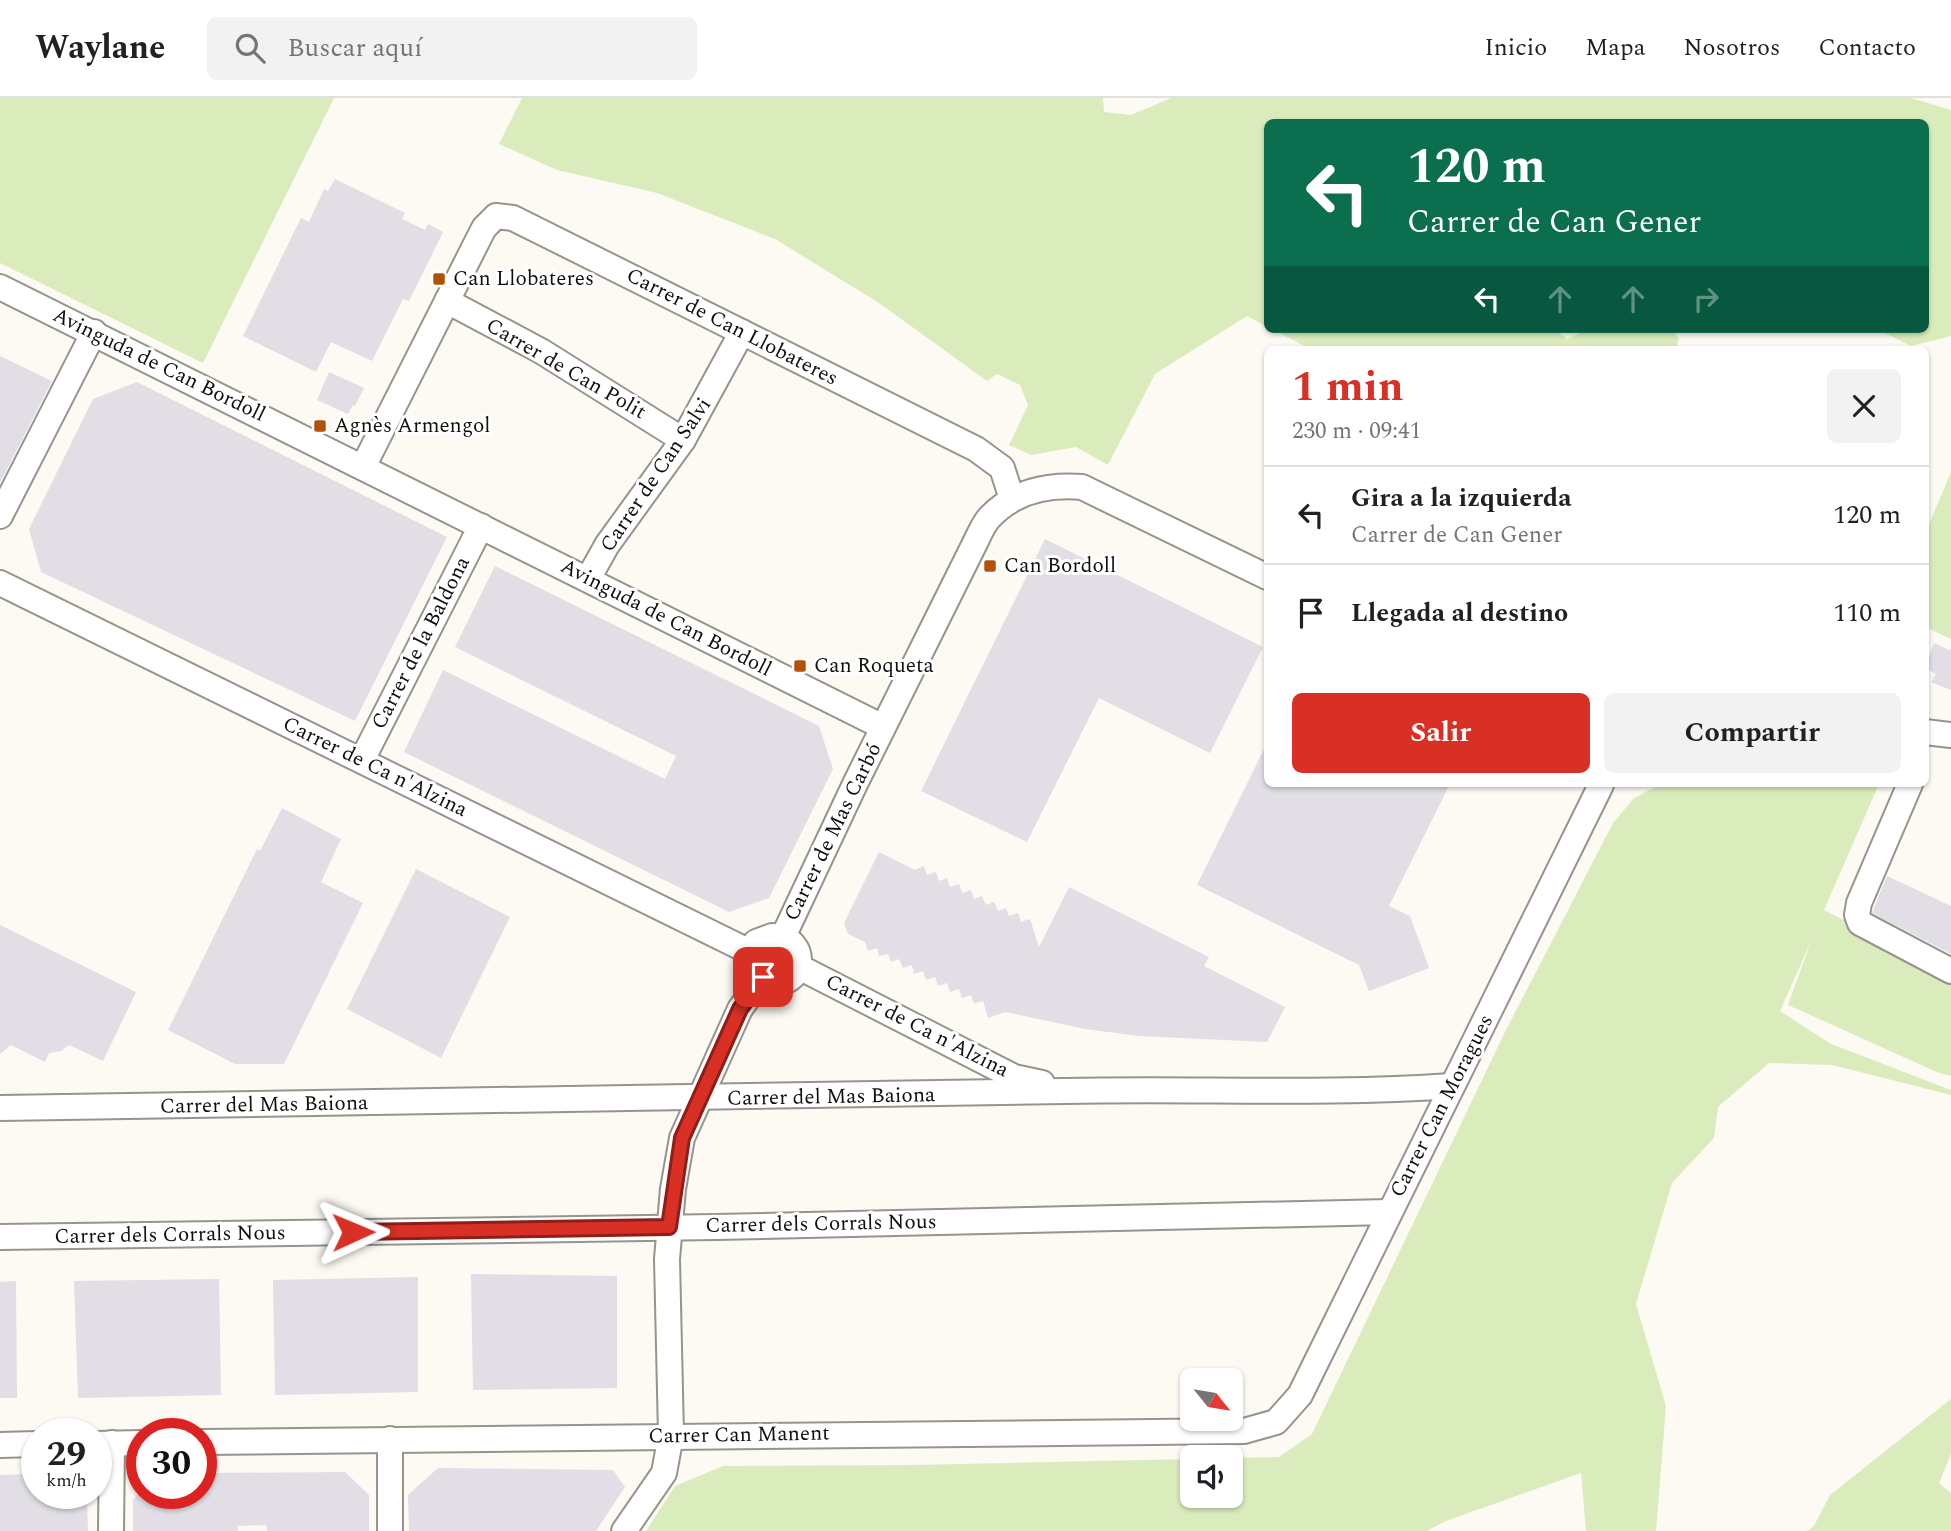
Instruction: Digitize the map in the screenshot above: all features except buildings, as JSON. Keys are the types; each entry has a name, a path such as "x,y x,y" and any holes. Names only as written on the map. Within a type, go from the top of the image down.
{"street":[{"name":"Carrer de Can Llobateres","path":"363,467 484,228 496,216 513,218 976,449 1002,468 1012,499"},
{"name":"Avinguda de Can Bordoll","path":"0,287 883,727"},
{"name":"Carrer de Can Polit","path":"447,301 541,351 683,440"},
{"path":"0,516 94,332"},
{"name":"Carrer de Can Salvi","path":"588,579 607,545 683,440 742,332"},
{"path":"883,727 987,520 1012,499 1035,489 1082,486 1264,576"},
{"name":"Carrer de la Baldona","path":"362,760 481,526"},
{"name":"Carrer de Ca n'Alzina","path":"0,583 750,952"},
{"name":"Carrer de Mas Carbó","path":"783,937 883,727"},
{"path":"1929,732 1951,735"},
{"name":"Carrer Can Moragues","path":"1276,1422 1300,1395 1599,787"},
{"path":"1909,787 1859,902 1857,915 1860,923 1875,933 1951,971"},
{"path":"783,937 794,945 799,954 799,967 792,977 775,982 763,977 751,964 750,952 760,938 783,937"},
{"name":"Carrer de Ca n'Alzina","path":"799,967 1014,1077 1077,1091"},
{"path":"624,1531 664,1473 671,1435 667,1259 682,1138 740,1009 763,977"},
{"name":"Carrer del Mas Baiona","path":"0,1108 698,1100 1077,1091 1240,1092 1451,1086"},
{"name":"Carrer dels Corrals Nous","path":"0,1237 1389,1212"},
{"name":"Carrer Can Manent","path":"217,1442 1244,1431 1276,1422"},
{"path":"390,1439 390,1531"},
{"path":"0,1445 21,1444"},
{"path":"109,1509 111,1531"}],"green space":[{"path":"0,98 334,98 203,363 0,263"},
{"path":"522,98 1103,98 1104,112 1131,115 1171,98 1911,98 1951,110 1951,336 1911,346 1885,333 1929,333 1929,119 1264,119 1264,325 1247,316 1155,374 1108,465 1076,447 1031,455 1009,445 1028,405 1020,385 997,374 987,381 879,303 775,239 657,193 557,170 499,144"},
{"path":"1280,333 1559,333 1567,339 1580,333 1675,333 1679,338 1677,346 1304,346"},
{"path":"1951,472 1951,639 1929,629 1929,524"},
{"path":"1655,787 1878,787 1824,910 1951,975 1951,1076 1788,1005 1812,939 1780,1011 1831,1044 1951,1090 1951,1095 1832,1065 1769,1063 1718,1107 1714,1138 1672,1183 1636,1304 1666,1406 1656,1531 1586,1531 1581,1473 1446,1521 1427,1531 646,1531 675,1486 723,1466 1180,1459 1180,1508 1243,1508 1243,1458 1279,1457 1312,1434 1506,1030 1613,823 1634,798"},
{"path":"1951,1399 1951,1454 1939,1483 1951,1493 1951,1531 1807,1531 1814,1526 1830,1495"}],"place":[{"name":"Can Llobateres","path":"439,279"},
{"name":"Agnès Armengol","path":"320,426"},
{"name":"Can Bordoll","path":"990,566"},
{"name":"Can Roqueta","path":"800,666"}],"route":[{"path":"353,1232 669,1227 682,1138 740,1009 763,977"}]}
